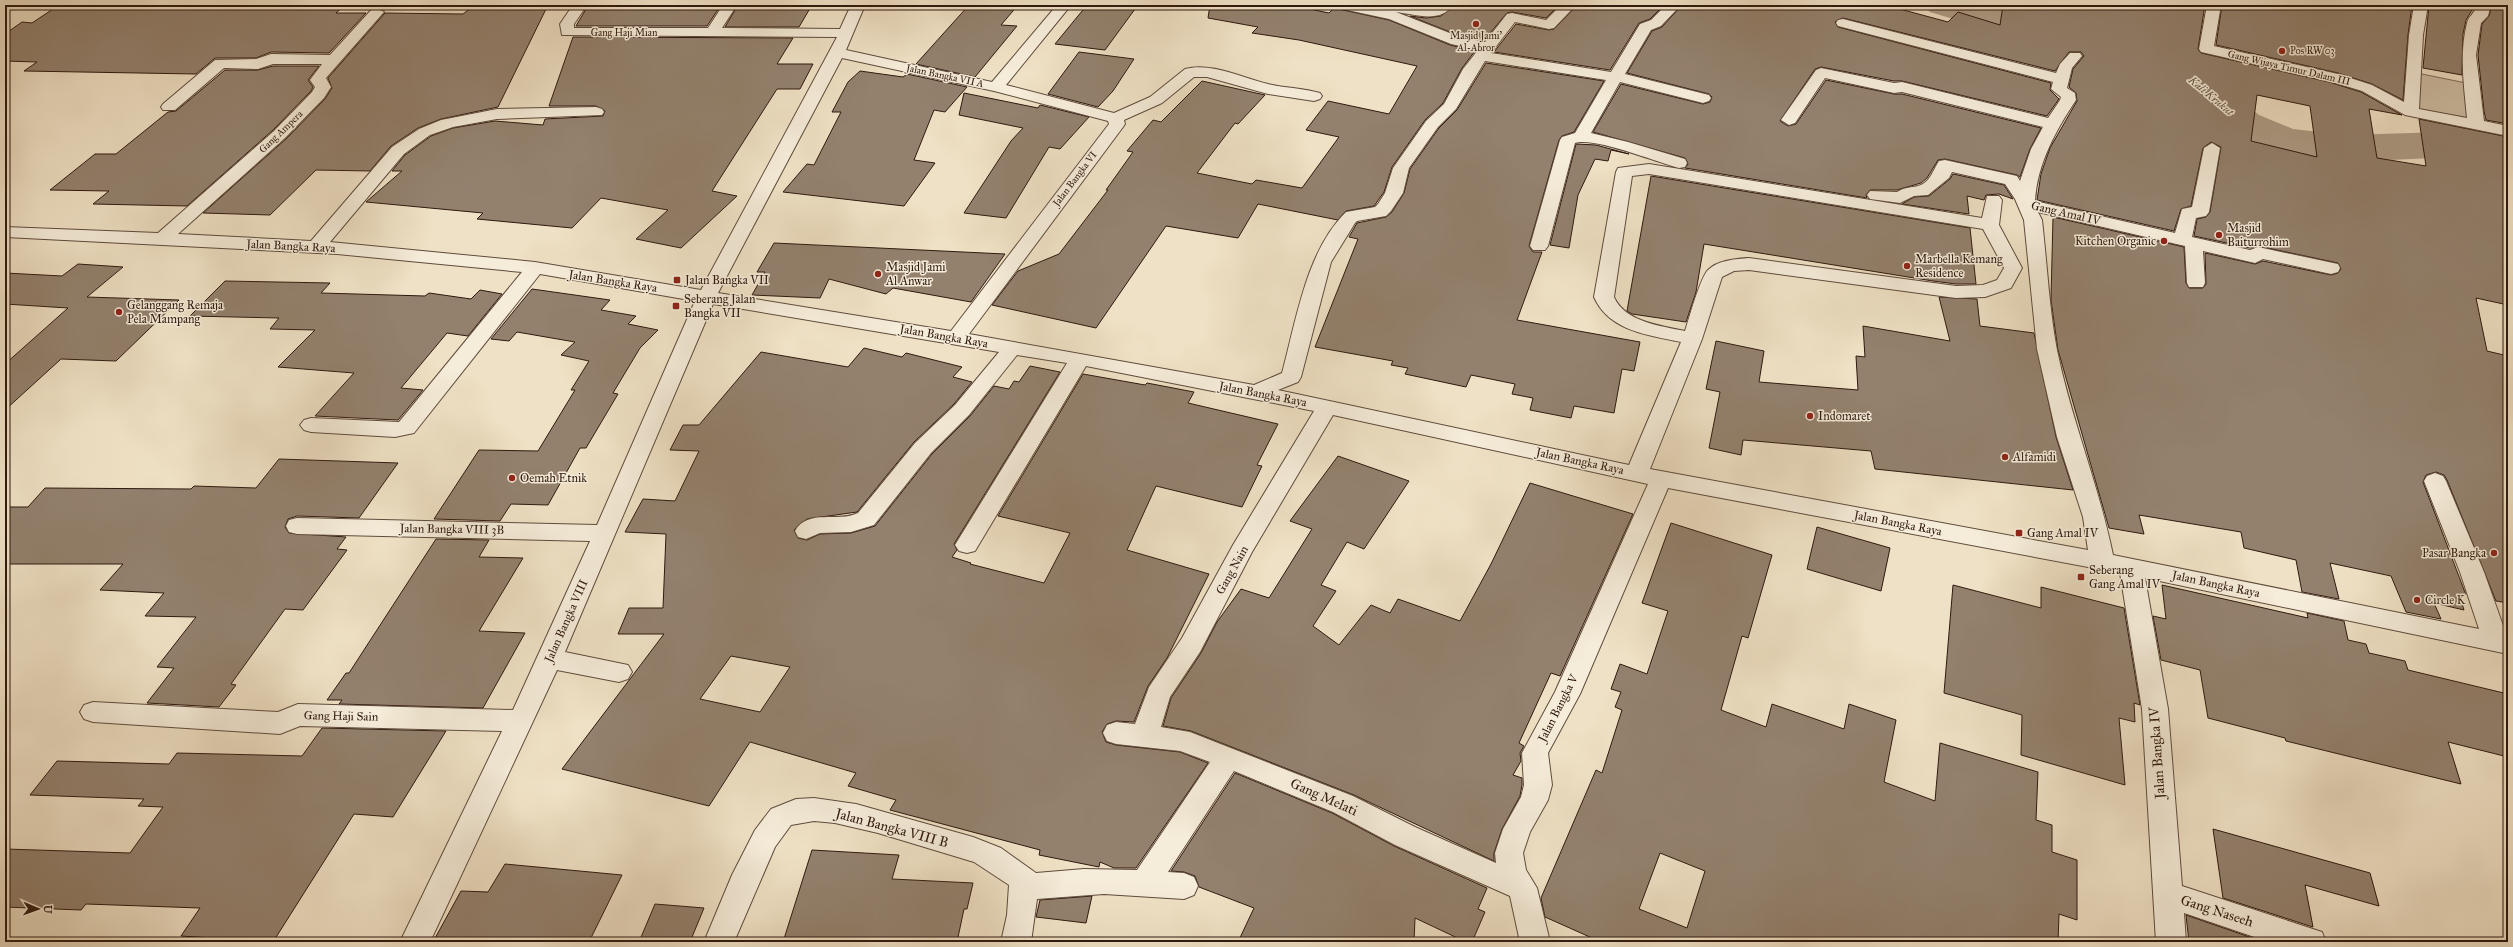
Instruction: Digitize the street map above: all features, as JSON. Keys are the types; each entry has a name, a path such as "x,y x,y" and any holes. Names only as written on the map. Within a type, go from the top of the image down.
{"street":[{"path":"5,8 9,5"},
{"name":"Gang Haji Mian","path":"580,5 567,24 567,32 712,33"},
{"path":"712,33 730,5"},
{"path":"707,296 837,53 858,5"},
{"name":"Jalan Bangka VII A","path":"837,53 996,87 1064,5"},
{"path":"1343,5 1393,16 1485,51 1617,77 1703,98"},
{"path":"1366,10 1394,8 1433,12 1442,10 1446,5"},
{"path":"1256,392 1291,377 1322,262 1348,220 1352,216 1380,212 1385,207 1394,193 1401,168 1432,124 1450,106 1485,51 1512,17 1549,25 1569,5"},
{"path":"1581,136 1617,77 1644,27 1656,23 1674,5"},
{"name":"Gang Wijaya Timur Dalam III","path":"2214,5 2206,49 2333,77 2368,88 2411,112"},
{"path":"2421,5 2416,35 2411,112 2508,132"},
{"path":"2476,125 2469,55 2474,21 2481,16 2484,5"},
{"name":"Gang Ampera","path":"162,239 280,134 318,95 323,87 318,80 319,77 377,12"},
{"path":"1843,23 2061,79"},
{"path":"712,33 846,33"},
{"path":"2026,204 2026,191 2051,124 2069,96 2059,89 2065,67 2075,56"},
{"path":"169,107 220,63 258,64 271,58 335,60"},
{"path":"996,87 1115,118 1156,100 1183,77 1190,72 1196,71 1216,74 1288,93 1314,96"},
{"path":"1789,120 1822,73 1894,88 1902,87 2051,124"},
{"path":"316,247 404,144 424,132 456,120 541,111 596,112"},
{"name":"Jalan Bangka VI","path":"956,338 1117,124 1115,118"},
{"path":"1539,246 1568,140 1581,136 1622,145 1683,164 1812,188 1900,198 1910,191 1922,191 1929,187 1943,174 1945,165 2011,180 2026,204"},
{"path":"2196,283 2189,241 2188,213 2200,212 2212,148"},
{"path":"1692,339 1628,322 1612,314 1605,305 1604,297 1608,269 1624,172 1649,169 1990,225"},
{"path":"1637,473 1692,339 1714,274 1721,268 1733,264 1749,264 1956,292 1985,291 2004,284 2013,268 1990,225 1993,200"},
{"name":"Gang Amal IV","path":"2026,204 2255,257 2258,252 2331,268"},
{"name":"Gang Amal IV","path":"2026,204 2033,220 2047,350 2068,437 2094,517 2102,560"},
{"name":"Jalan Bangka Raya","path":"5,232 316,247 445,256 536,268 707,296 1080,359 1256,392 1661,479 2102,560 2502,643"},
{"path":"311,425 395,430 406,428 536,268"},
{"name":"Jalan Bangka VIII","path":"415,942 550,659 606,533 707,296"},
{"path":"806,531 811,527 819,525 853,526 866,519 923,448 962,410 1012,348"},
{"path":"967,545 1080,359"},
{"name":"Gang Nain","path":"1144,735 1158,694 1191,645 1241,551 1327,408"},
{"name":"Jalan Bangka V","path":"1535,942 1523,888 1512,875 1509,854 1517,829 1534,800 1538,785 1535,753 1567,694 1661,479"},
{"path":"2435,481 2502,643"},
{"name":"Jalan Bangka VIII 3B","path":"297,526 606,533"},
{"name":"Jalan Bangka IV","path":"2131,566 2154,709 2171,942"},
{"path":"550,659 619,672"},
{"name":"Gang Haji Sain","path":"93,712 280,722 298,715 520,721"},
{"name":"Gang Melati","path":"1116,733 1181,740 1343,804 1405,836 1523,888"},
{"path":"1144,883 1228,758"},
{"name":"Jalan Bangka VIII B","path":"719,942 768,832 780,818 800,810 826,811 867,819 985,854 1024,879 1023,888"},
{"path":"1016,942 1022,916 1023,888 1059,881 1078,880 1184,886"},
{"name":"Gang Naseeh","path":"2168,895 2312,942"}],"shaded area":[{"path":"2417,73 2466,83 2470,122 2417,111"}],"building":[{"path":"59,5 216,9 221,5 345,5 336,13 366,13 329,53 271,52 256,58 215,58 196,74 24,71 37,62 5,61 5,34 22,22 32,23"},
{"path":"475,5 547,7 498,107 441,119 418,128 391,146 370,171 316,170 270,215 203,213 287,138 325,99 332,88 328,78 385,13 463,14"},
{"path":"613,5 721,5 707,26 576,26 586,9 610,9"},
{"path":"738,5 812,5 799,27 725,27"},
{"path":"969,5 1018,5 1001,25 1017,26 975,77 916,64"},
{"path":"1087,5 1138,5 1105,50 1055,44"},
{"path":"1210,5 1291,5 1329,13 1334,8 1389,20 1450,45 1475,51 1462,68 1443,103 1425,120 1392,167 1384,192 1374,206 1346,211 1338,220 1258,204 1238,238 1166,226 1096,328 992,305 1018,271 1059,254 1108,190 1106,190 1133,152 1127,151 1153,120 1161,122 1202,81 1265,95 1238,124 1235,123 1197,173 1252,184 1256,180 1302,188 1339,137 1306,130 1328,101 1389,114 1417,66 1299,40 1252,33 1258,27 1208,18"},
{"path":"1454,5 1559,5 1546,18 1512,12 1507,13 1484,40 1460,36 1410,16 1426,18 1441,16"},
{"path":"1577,5 1664,5 1650,19 1639,23 1610,70 1494,52 1516,24 1549,30 1554,29"},
{"path":"1682,5 1885,5 1948,22 1958,12 2000,25 2003,5 2205,5 2198,49 2201,53 2329,82 2361,92 2402,115 2369,109 2377,158 2426,166 2419,119 2508,137 2508,305 2476,298 2487,351 2508,356 2508,603 2496,601 2447,480 2444,475 2436,472 2426,475 2423,482 2466,595 2459,594 2464,610 2434,603 2441,619 2406,612 2391,576 2330,563 2339,599 2302,592 2296,560 2244,548 2241,532 2139,515 2144,534 2109,528 2058,350 2051,300 2053,217 2184,247 2186,283 2189,288 2203,288 2206,284 2205,253 2255,264 2263,261 2331,275 2338,273 2341,269 2338,263 2258,246 2250,248 2194,236 2197,219 2206,217 2210,212 2221,147 2211,142 2203,148 2191,206 2181,209 2174,231 2037,200 2041,174 2050,148 2077,101 2076,93 2069,87 2073,69 2084,56 2081,52 2069,52 2055,71 1843,18 1835,22 1838,27 2051,83 2050,90 2059,99 2047,116 1902,81 1894,81 1821,67 1815,69 1780,121 1788,126 1796,124 1826,80 1894,94 1902,94 2041,128 2030,149 2020,177 2017,175 1945,159 1938,160 1927,178 1921,183 1897,190 1870,190 1866,195 1867,198 1685,168 1688,164 1685,158 1593,132 1621,84 1703,104 1710,102 1712,97 1709,94 1627,73 1652,31 1662,27","holes":["2257,95 2310,106 2317,157 2251,141"]},
{"path":"2222,5 2412,5 2403,100 2372,84 2338,73 2216,45"},
{"path":"2429,5 2475,5 2466,20 2463,34 2462,75 2423,68"},
{"path":"2492,5 2508,5 2508,124 2486,120 2484,111 2478,55 2482,24 2489,16"},
{"path":"573,37 793,38 777,64 813,64 800,89 777,89 712,191 737,196 681,248 636,239 668,210 601,198 572,228 477,219 483,213 366,202 402,171 392,171 405,155 431,136 453,128 495,121 543,125 545,119 603,116 605,111 596,106 549,106"},
{"path":"1079,52 1134,59 1113,91 1098,107 1048,94"},
{"path":"1486,63 1604,81 1574,132 1562,136 1559,140 1529,246 1533,252 1542,252 1517,320 1640,342 1634,371 1622,369 1614,413 1574,406 1571,418 1530,410 1533,398 1512,394 1515,384 1471,375 1466,387 1405,374 1408,368 1391,365 1393,361 1315,347 1358,239 1349,237 1357,223 1386,217 1392,212 1404,193 1410,169 1439,128 1457,110"},
{"path":"273,66 319,66 308,80 313,87 311,91 273,130 187,206 93,204 109,191 50,190 95,154 116,154 168,112 176,111 225,70 258,70"},
{"path":"860,71 903,77 907,74 967,87 945,112 934,110 914,160 935,163 904,206 783,192 807,164 814,165 841,112 832,112 848,82"},
{"path":"964,93 1038,108 1040,105 1089,117 1060,149 1049,147 1006,218 964,213 1011,141 1023,128 959,115"},
{"path":"1576,144 1596,145 1629,154 1611,150 1608,161 1595,159 1578,195 1569,248 1550,245"},
{"path":"1953,174 2004,185 2013,199 1999,194 1986,195 1984,200 1967,196 1969,214 1902,204 1914,197 1929,196 1950,179"},
{"name":"Marbella Kemang Residence","path":"1651,176 1970,228 1976,284 1956,284 1933,281 1704,244 1696,292 1686,322 1632,314 1627,311"},
{"path":"774,243 1005,254 971,302 893,288 886,294 829,279 820,298 752,295 765,272 757,272"},
{"path":"78,264 123,267 87,297 179,300 116,361 61,359 5,410 5,364 68,308 5,304 5,273 62,276"},
{"path":"225,281 330,283 321,293 425,296 429,293 471,299 480,290 502,294 468,336 447,333 401,388 423,390 398,420 315,416 354,373 278,367 315,330 270,329 279,318 190,316"},
{"path":"532,289 610,300 601,310 636,316 628,324 658,330 640,348 613,393 618,394 586,448 580,448 548,505 511,504 500,521 434,519 479,450 538,451 575,390 571,390 589,361 561,355 575,342 517,332 509,341 491,339"},
{"path":"1939,297 1977,299 1980,326 2034,333 2056,437 2073,490 1875,469 1871,451 1743,440 1741,455 1709,448 1720,392 1706,389 1716,341 1764,351 1759,382 1858,390 1856,356 1865,357 1863,326 1950,341"},
{"path":"864,348 902,357 906,353 962,367 953,377 972,382 954,404 914,442 857,512 807,519 794,530 798,538 807,540 820,534 851,533 875,526 932,454 970,416 994,386 1009,389 1014,381 1019,382 1030,366 1060,372 954,544 957,550 952,557 971,563 970,564 1044,583 1070,533 998,516 1083,374 1145,385 1147,383 1194,392 1188,403 1278,424 1257,465 1262,466 1242,507 1156,486 1127,550 1209,574 1167,658 1148,686 1134,722 1116,721 1107,724 1102,732 1106,742 1116,745 1180,752 1208,763 1136,868 1114,868 1100,862 1099,867 1039,855 1040,850 890,810 896,800 848,786 856,773 750,742 709,806 562,769 664,634 618,634 629,608 663,608 666,534 625,532 643,499 675,501 699,451 670,450 683,425 699,425 761,352 848,367","holes":["731,656 790,667 760,712 700,699"]},
{"path":"1338,456 1409,481 1364,549 1347,542 1321,585 1336,591 1313,626 1339,645 1371,605 1390,613 1398,599 1460,621 1491,564 1530,483 1633,514 1560,676 1551,673 1519,743 1524,746 1520,753 1521,761 1513,775 1522,778 1520,796 1502,829 1494,853 1494,861 1354,795 1191,731 1163,726 1171,698 1201,653 1217,622 1241,589 1269,598 1312,529 1290,521"},
{"path":"279,459 398,463 359,518 297,516 288,519 285,527 289,533 346,537 337,549 347,550 303,610 285,609 231,684 236,685 219,707 147,703 174,668 157,667 196,617 145,616 164,593 100,590 123,564 5,564 5,507 28,507 45,488 191,489 194,486 256,488"},
{"path":"1671,523 1772,555 1748,638 1742,636 1721,710 1766,727 1772,704 1844,729 1849,704 1896,720 1884,782 1935,801 1940,743 2038,772 2036,820 2052,825 2052,852 2077,860 2077,920 2059,914 2058,942 1601,942 1545,917 1541,898 1596,770 1602,773 1622,710 1615,707 1621,692 1611,689 1620,664 1647,674 1668,611 1642,603","holes":["1660,853 1705,871 1687,928 1639,909"]},
{"path":"1817,527 1890,548 1881,591 1807,569"},
{"path":"436,539 489,540 479,557 523,558 479,631 525,633 483,708 339,704 342,700 327,700 346,673 349,673"},
{"path":"1953,585 2041,608 2041,587 2124,608 2140,705 2134,703 2135,722 2119,718 2125,785 2021,755 2022,715 1944,693"},
{"path":"2162,585 2308,618 2307,613 2344,621 2348,640 2366,644 2369,653 2405,661 2408,670 2508,694 2508,757 2448,742 2461,784 2286,741 2285,738 2208,718 2200,670 2161,660 2153,616 2166,619"},
{"path":"322,728 446,731 393,817 354,814 273,942 181,936 200,908 86,904 81,910 5,907 5,849 130,853 163,807 138,806 144,799 30,795 57,761 169,764 177,753 302,756"},
{"path":"1235,773 1332,813 1394,846 1487,888 1478,909 1485,912 1472,942 1466,942 1415,918 1414,942 1238,942 1254,908 1199,887 1195,876 1184,872 1171,871"},
{"path":"2213,829 2370,873 2379,906 2305,885 2313,927 2223,898"},
{"path":"812,850 899,855 892,879 973,883 967,909 964,909 957,942 783,942"},
{"path":"505,864 622,875 589,942 434,940 461,891 488,892"},
{"path":"1092,896 1086,923 1036,917 1040,900"},
{"path":"655,904 704,908 690,942 639,942"},
{"path":"2186,915 2264,942 2189,942"}],"waterway":[{"name":"Kali Krukut","path":"1942,5 1983,17 2077,18"},
{"name":"Kali Krukut","path":"2194,81 2244,123 2253,128 2284,139 2315,145 2347,147 2444,144 2508,146"}],"place":[{"name":"Masjid Jami' Al-Abror","path":"1476,24"},
{"name":"Pos RW 03","path":"2282,51"},
{"name":"Masjid Baiturrohim","path":"2219,235"},
{"name":"Kitchen Organic","path":"2164,241"},
{"name":"Marbella Kemang Residence","path":"1907,266"},
{"name":"Masjid Jami Al Anwar","path":"878,274"},
{"name":"Jalan Bangka VII","path":"677,280"},
{"name":"Seberang Jalan Bangka VII","path":"676,306"},
{"name":"Gelanggang Remaja Pela Mampang","path":"119,312"},
{"name":"Indomaret","path":"1810,416"},
{"name":"Alfamidi","path":"2005,457"},
{"name":"Oemah Etnik","path":"512,478"},
{"name":"Gang Amal IV","path":"2019,533"},
{"name":"Pasar Bangka","path":"2494,553"},
{"name":"Seberang Gang Amal IV","path":"2081,577"},
{"name":"Circle K","path":"2417,600"}]}
